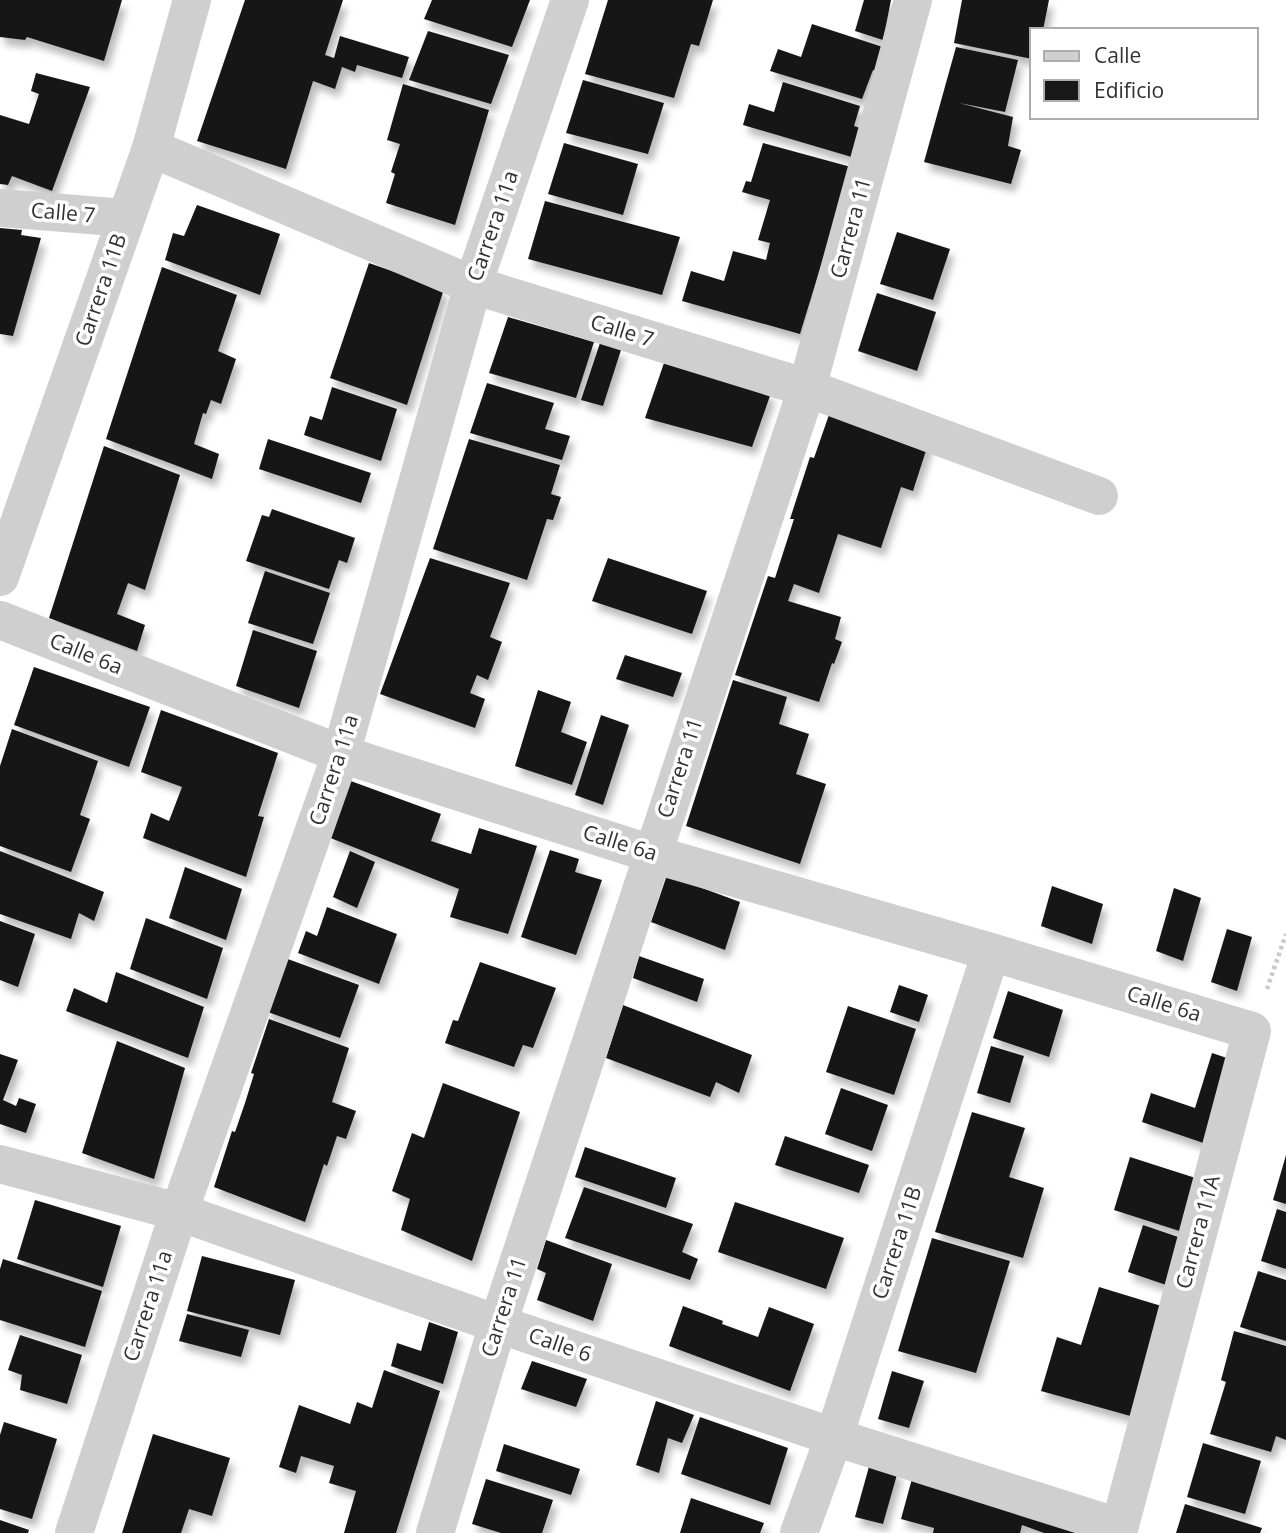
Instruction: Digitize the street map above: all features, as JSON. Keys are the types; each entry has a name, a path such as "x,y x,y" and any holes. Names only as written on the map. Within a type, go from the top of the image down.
{"street":[{"name":"Carrera 11B","path":"0,577 14,494 126,218 151,148 192,0"},
{"name":"Carrera 11a","path":"74,1533 179,1212 341,754 473,285 570,0"},
{"name":"Carrera 11","path":"435,1533 498,1324 807,388 913,0"},
{"name":"Calle 7","path":"151,148 473,285 807,388 1099,496"},
{"name":"Calle 7","path":"0,208 126,218"},
{"name":"Calle 6a","path":"0,620 341,754 652,853 992,951 1252,1031"},
{"name":"Carrera 11B","path":"799,1533 834,1437 992,951"},
{"name":"Carrera 11A","path":"1119,1530 1252,1031"},
{"name":"Calle 6","path":"0,1164 179,1212 498,1324 1119,1530"}],"path":[{"path":"1252,1031 1286,934"}],"building":[{"path":"0,0 122,0 104,61 27,37 25,40 0,37"},
{"path":"245,0 343,0 325,55 334,58 340,36 409,57 402,78 357,65 355,72 342,67 335,89 313,81 286,169 197,141"},
{"path":"432,0 530,0 512,47 424,19"},
{"path":"608,0 713,0 699,46 691,44 674,98 585,74"},
{"path":"864,0 891,0 883,40 855,31"},
{"path":"962,0 1049,0 1043,28 1030,28 1030,59 954,43"},
{"path":"812,24 889,49 881,73 873,70 862,99 770,71 778,49 801,57"},
{"path":"428,31 509,55 491,104 409,80"},
{"path":"956,47 1018,60 1005,112 959,103 1013,117 1008,146 1021,150 1011,184 924,162"},
{"path":"36,73 90,87 52,191 12,176 8,185 0,184 0,115 29,124 39,94 31,91"},
{"path":"583,80 664,103 648,154 566,133"},
{"path":"783,82 860,106 854,126 863,129 855,158 743,125 749,104 774,112"},
{"path":"403,84 489,110 455,225 386,203 395,174 391,172 400,144 387,140"},
{"path":"564,143 638,164 623,215 548,194"},
{"path":"763,143 851,167 800,334 682,301 691,271 724,281 733,251 766,260 770,243 758,240 770,200 742,192 746,181 751,182"},
{"path":"545,201 680,237 662,295 528,259"},
{"path":"197,205 280,234 260,295 165,260 173,233 184,236"},
{"path":"0,228 22,230 21,235 41,238 13,336 0,334"},
{"path":"897,232 950,249 933,300 880,284"},
{"path":"369,263 444,289 407,405 330,378"},
{"path":"162,267 237,295 218,351 236,359 221,404 211,400 206,414 203,413 194,444 219,454 212,479 106,439"},
{"path":"877,293 936,312 917,371 858,351"},
{"path":"508,317 594,342 576,398 489,373"},
{"path":"600,343 621,350 603,406 581,400"},
{"path":"664,363 771,393 752,447 645,418"},
{"path":"487,383 554,403 545,429 570,436 562,460 470,433"},
{"path":"332,387 397,409 381,461 304,435 310,416 322,420"},
{"path":"832,406 930,438 913,491 901,487 881,548 838,534 819,593 794,584 788,601 841,617 835,639 842,642 819,702 735,675 768,576 775,578 810,457 814,458"},
{"path":"268,439 371,473 361,503 259,469"},
{"path":"469,439 560,465 551,494 561,497 553,520 547,519 527,580 433,549"},
{"path":"104,446 180,475 145,590 128,583 117,614 145,625 137,651 49,618"},
{"path":"272,509 355,538 347,563 339,560 329,589 246,561 262,515 269,517"},
{"path":"430,558 510,583 490,637 502,642 488,680 477,675 470,693 485,699 475,728 380,694"},
{"path":"608,558 707,591 692,634 592,601"},
{"path":"265,571 330,593 313,644 248,623"},
{"path":"253,630 317,651 299,708 236,686"},
{"path":"625,655 682,673 673,697 616,679"},
{"path":"34,667 150,707 129,767 14,725"},
{"path":"733,680 787,697 779,724 809,734 796,774 826,784 800,864 686,826"},
{"path":"538,690 571,702 561,732 587,742 572,785 515,766"},
{"path":"161,710 278,753 258,816 264,817 246,877 143,838 151,813 169,821 182,787 141,772"},
{"path":"601,715 629,725 603,805 575,795"},
{"path":"12,729 98,761 80,815 90,819 71,872 0,846 0,766"},
{"path":"348,780 441,814 431,841 471,854 479,828 537,846 508,934 450,917 459,889 328,837"},
{"path":"550,850 579,859 575,872 602,880 576,955 521,937"},
{"path":"0,851 104,892 94,921 79,913 71,939 0,914"},
{"path":"350,851 375,862 357,908 333,897"},
{"path":"185,867 242,889 226,940 169,918"},
{"path":"667,875 740,902 725,950 651,922"},
{"path":"1052,886 1103,904 1092,944 1041,926"},
{"path":"1174,888 1201,898 1183,961 1156,951"},
{"path":"327,907 397,934 379,984 298,953 306,931 317,936"},
{"path":"146,918 223,948 207,999 130,969"},
{"path":"0,921 35,934 18,987 0,980"},
{"path":"1227,929 1252,937 1237,991 1211,982"},
{"path":"639,956 704,979 697,1002 633,978"},
{"path":"285,958 359,985 340,1038 265,1011"},
{"path":"480,962 556,988 533,1048 523,1045 514,1067 445,1043 453,1020 458,1021"},
{"path":"116,972 204,1007 188,1058 66,1011 74,988 107,1003"},
{"path":"899,985 928,995 919,1022 890,1012"},
{"path":"1008,991 1063,1010 1049,1057 993,1038"},
{"path":"623,1005 752,1055 739,1093 716,1082 710,1097 606,1058"},
{"path":"848,1006 916,1029 894,1095 826,1072"},
{"path":"269,1019 349,1048 332,1102 356,1111 346,1139 337,1136 327,1166 324,1164 305,1222 214,1187 232,1131 235,1132 245,1103 254,1074 251,1073"},
{"path":"117,1041 185,1068 154,1179 82,1153"},
{"path":"991,1046 1024,1056 1010,1103 977,1093"},
{"path":"1212,1053 1242,1063 1218,1148 1142,1122 1151,1093 1195,1108"},
{"path":"0,1054 18,1060 3,1100 16,1106 19,1098 36,1104 26,1133 0,1124"},
{"path":"443,1083 520,1112 472,1261 401,1230 410,1199 392,1191 412,1133 424,1138"},
{"path":"841,1088 888,1105 872,1151 825,1134"},
{"path":"972,1112 1025,1128 1009,1177 1044,1188 1023,1258 935,1232"},
{"path":"785,1136 869,1165 859,1193 775,1165"},
{"path":"585,1147 676,1178 666,1208 575,1177"},
{"path":"1286,1155 1286,1204 1273,1200"},
{"path":"1130,1157 1208,1182 1192,1235 1114,1210"},
{"path":"584,1187 693,1224 682,1252 698,1259 690,1280 565,1238"},
{"path":"35,1200 121,1226 103,1287 17,1259"},
{"path":"735,1202 844,1238 826,1289 718,1252"},
{"path":"1277,1209 1286,1212 1286,1269 1261,1261"},
{"path":"1143,1225 1190,1241 1175,1288 1128,1272"},
{"path":"932,1238 1010,1261 976,1373 898,1351"},
{"path":"546,1240 612,1264 593,1321 537,1300 546,1273 537,1269"},
{"path":"202,1256 295,1280 280,1335 187,1311"},
{"path":"3,1259 102,1291 85,1347 0,1320 0,1269"},
{"path":"1258,1271 1286,1280 1286,1341 1240,1327"},
{"path":"1099,1287 1168,1308 1134,1417 1041,1391 1057,1337 1081,1345"},
{"path":"683,1306 758,1337 769,1307 814,1324 790,1391 669,1346"},
{"path":"187,1314 249,1330 241,1357 179,1341"},
{"path":"429,1322 458,1332 443,1384 391,1366 397,1343 421,1351"},
{"path":"1234,1331 1286,1346 1286,1440 1276,1436 1271,1452 1210,1434 1226,1382 1221,1380"},
{"path":"20,1335 82,1355 67,1404 20,1390 22,1375 8,1370"},
{"path":"532,1361 587,1379 576,1407 521,1389"},
{"path":"384,1370 440,1391 396,1533 344,1533 356,1491 329,1483 334,1466 301,1456 296,1473 279,1467 299,1405 350,1424 357,1402 372,1408"},
{"path":"892,1371 924,1381 909,1428 878,1419"},
{"path":"656,1401 694,1415 682,1443 668,1438 659,1473 636,1465"},
{"path":"700,1417 788,1448 770,1505 681,1474"},
{"path":"4,1422 57,1439 32,1519 0,1509 0,1435"},
{"path":"153,1434 230,1458 212,1516 189,1509 181,1533 122,1533"},
{"path":"1203,1443 1261,1461 1245,1514 1187,1497"},
{"path":"504,1444 580,1469 571,1495 496,1471"},
{"path":"870,1463 898,1471 883,1524 855,1517"},
{"path":"913,1475 1083,1533 1044,1533 1022,1525 1020,1533 933,1533 934,1528 901,1519"},
{"path":"486,1479 553,1500 542,1533 501,1533 472,1524"},
{"path":"691,1498 764,1523 760,1533 680,1533"},
{"path":"1185,1504 1262,1528 1260,1533 1176,1533"},
{"path":"0,1520 29,1530 28,1533 0,1533"}]}
